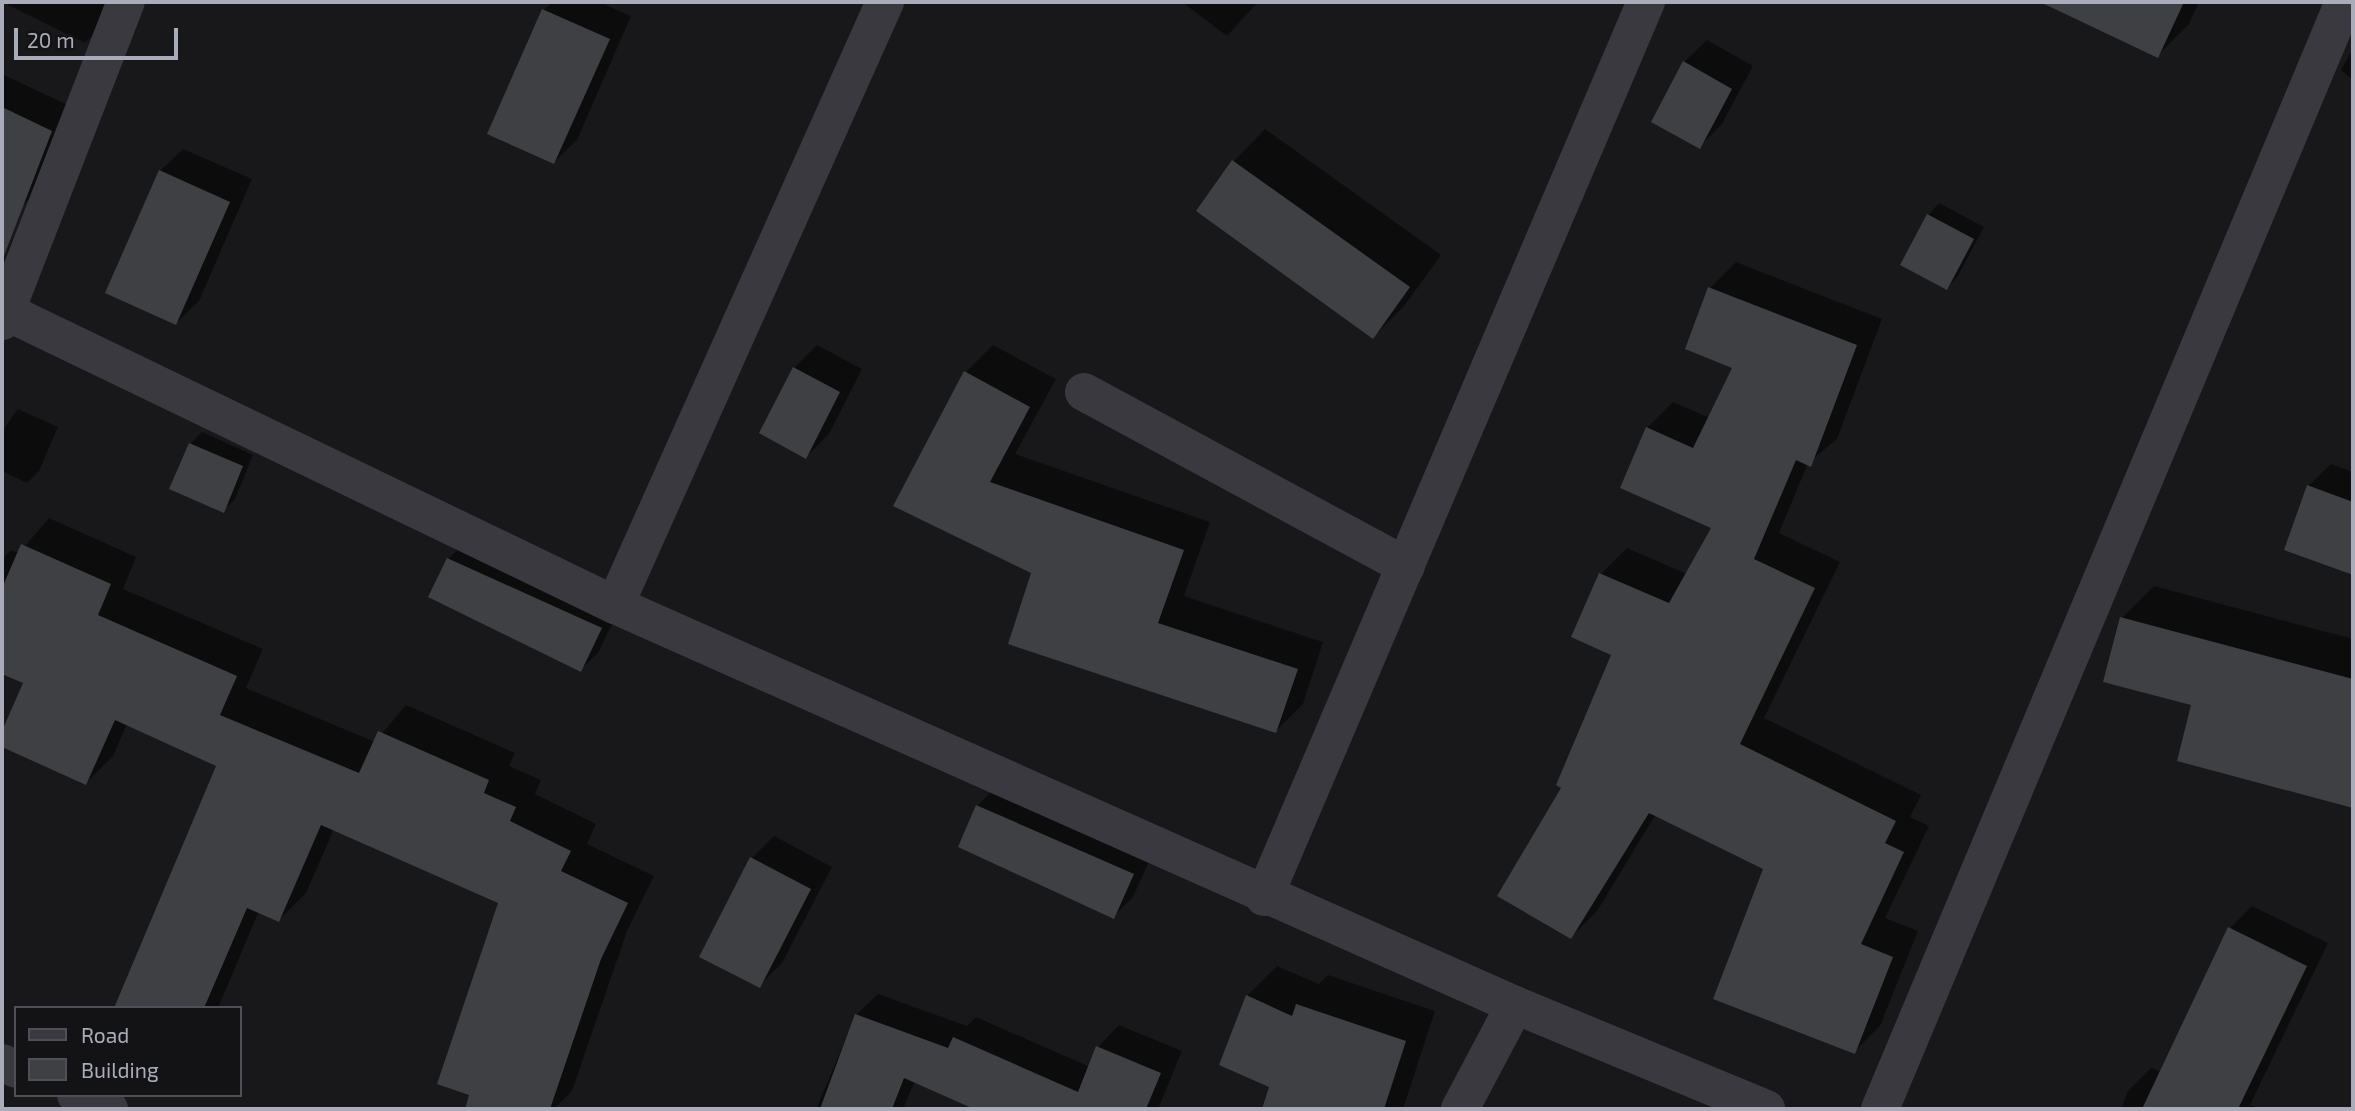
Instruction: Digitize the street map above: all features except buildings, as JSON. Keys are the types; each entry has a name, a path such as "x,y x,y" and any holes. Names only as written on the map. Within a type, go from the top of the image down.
{"street":[{"path":"127,2 4,316 615,606 1264,897 1766,1109"},
{"path":"615,606 885,2"},
{"path":"1264,897 1646,2"},
{"path":"1880,1109 2344,2"},
{"path":"1084,392 1406,566"},
{"path":"1460,1109 1515,1005"},
{"path":"81,1097 109,1109"}]}
